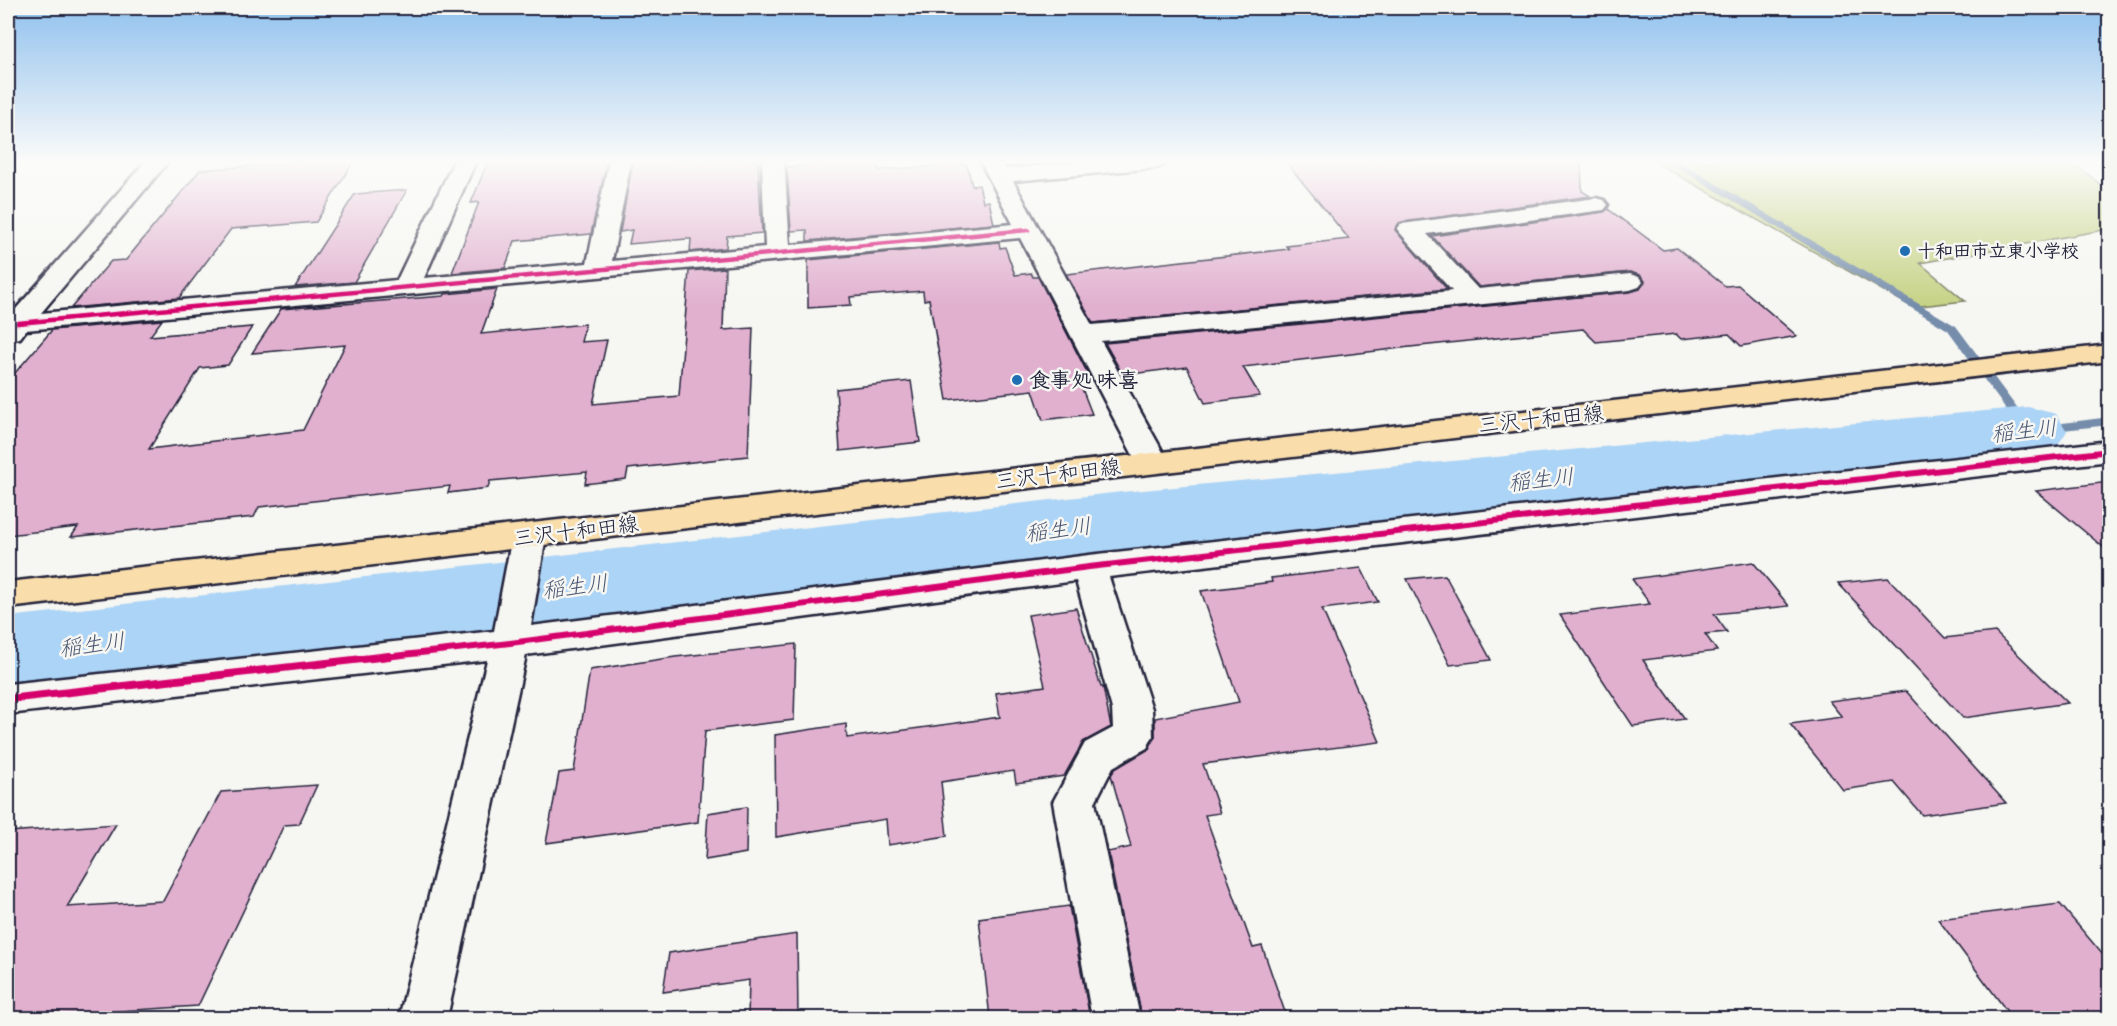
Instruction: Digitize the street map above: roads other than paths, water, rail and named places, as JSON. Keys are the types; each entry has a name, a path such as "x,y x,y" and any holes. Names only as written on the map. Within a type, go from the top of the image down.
{"main road":[{"name":"三沢十和田線","path":"8,595 2109,353"}],"street":[{"path":"13,329 117,209"},
{"path":"407,288 443,209"},
{"path":"598,270 610,209"},
{"path":"776,209 778,253"},
{"path":"1017,209 1153,463"},
{"path":"1471,297 1409,229 1566,209"},
{"path":"13,329 407,288 1028,230"},
{"path":"1084,334 1630,282"},
{"path":"8,699 511,634 2109,452"},
{"path":"423,1018 511,634 529,536"},
{"path":"1089,567 1132,709 1133,736 1099,755 1074,802 1116,1018"}],"waterway":[{"path":"1752,209 1952,328 2028,431 2110,421"},
{"name":"稲生川","path":"8,654 1122,521 2028,431"}],"place":[{"name":"十和田市立東小学校","path":"1905,251"},
{"name":"食事処 味喜","path":"1017,380"}]}
